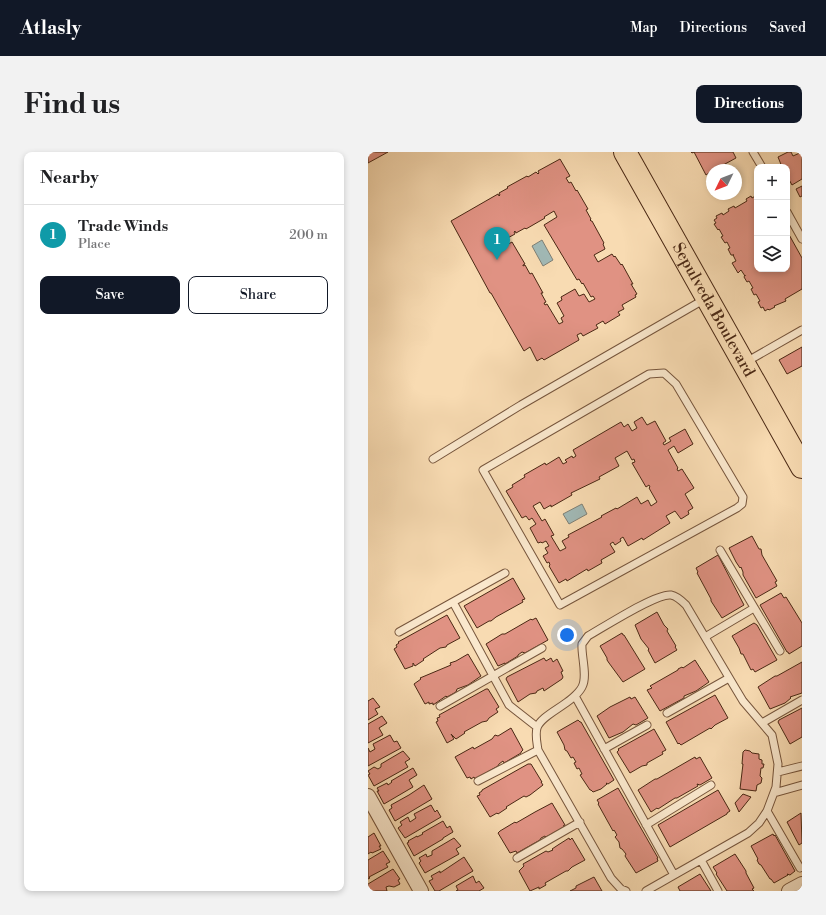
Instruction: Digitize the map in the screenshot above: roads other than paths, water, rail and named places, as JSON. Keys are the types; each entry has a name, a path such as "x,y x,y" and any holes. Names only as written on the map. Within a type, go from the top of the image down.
{"main road":[{"name":"Sepulveda Boulevard","path":"625,152 802,467"}],"street":[{"path":"368,796 418,890"},
{"path":"789,891 802,884"}],"lane":[{"path":"753,152 760,164"},
{"path":"790,217 802,239"},
{"path":"433,460 521,405 707,298"},
{"path":"744,363 802,330"},
{"path":"664,373 676,384 717,454 743,497 742,504 738,508 560,605 483,470 649,374 664,373"},
{"path":"720,550 780,651"},
{"path":"399,632 505,574"},
{"path":"626,891 621,889 611,878 538,750 536,740 537,727 542,720 575,696 583,686 585,680 582,644 588,636 654,598 671,595 681,599 686,605 743,701 772,735 778,764 778,772 774,793 767,811 759,823 748,833 646,891"},
{"path":"453,602 509,705 537,727"},
{"path":"705,638 754,608"},
{"path":"440,706 542,648"},
{"path":"668,713 729,678"},
{"path":"575,696 674,875"},
{"path":"762,723 802,700"},
{"path":"604,749 647,725"},
{"path":"478,781 538,750"},
{"path":"778,772 802,766"},
{"path":"646,825 711,785"},
{"path":"774,793 802,785"},
{"path":"767,811 800,868"},
{"path":"517,858 580,822"},
{"path":"701,860 718,891"}],"water":[{"path":"542,240 553,260 543,266 532,246"},
{"path":"582,504 587,514 569,524 563,514"}],"place":[{"name":"Trade Winds","path":"497,260"}]}
